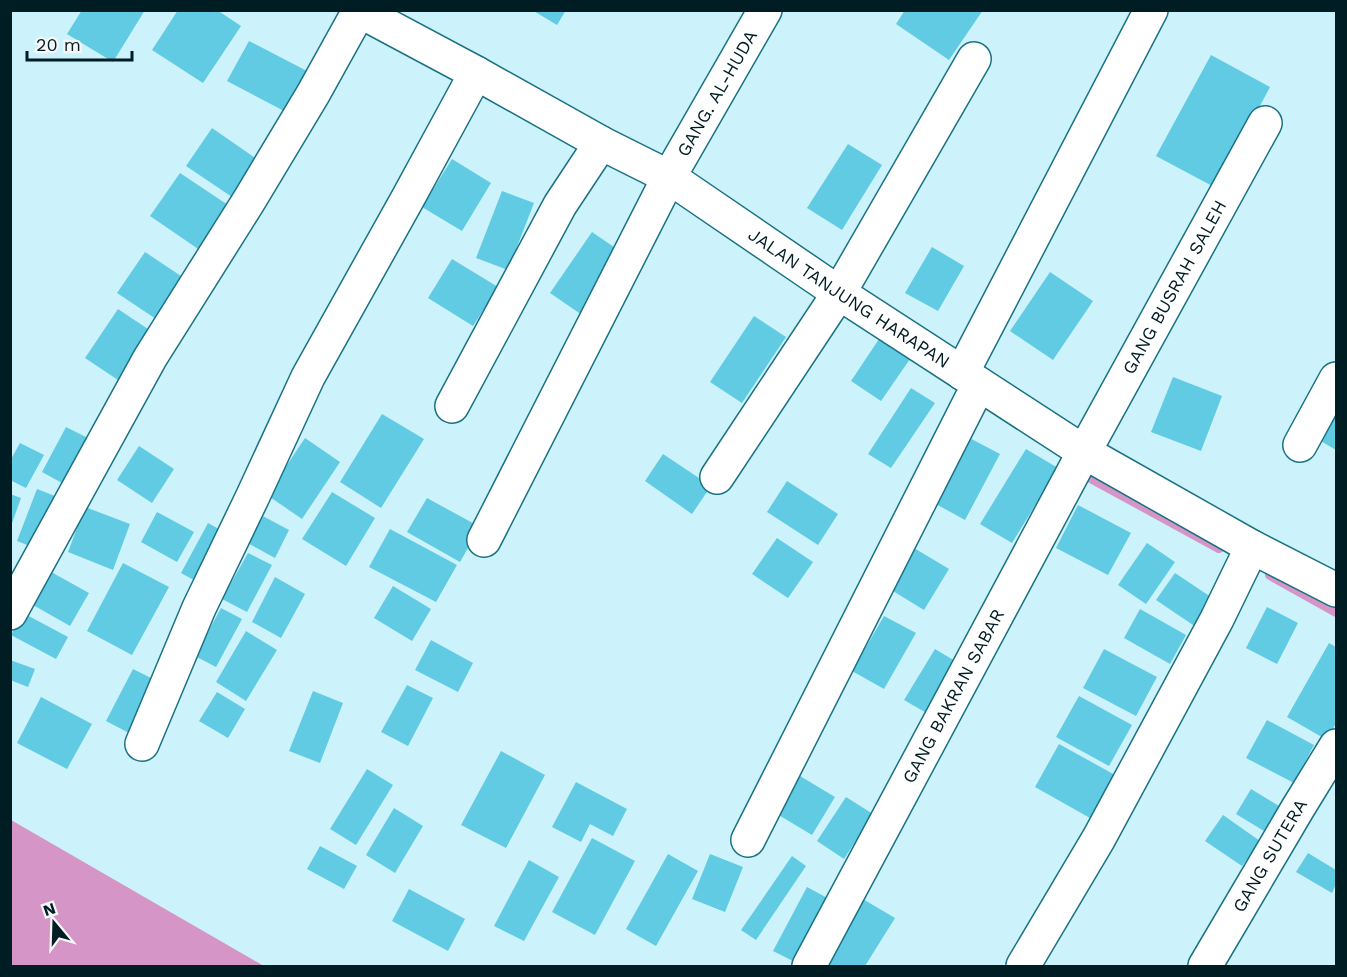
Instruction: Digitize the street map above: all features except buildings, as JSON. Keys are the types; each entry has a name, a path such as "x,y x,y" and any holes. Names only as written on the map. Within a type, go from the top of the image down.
{"street":[{"name":"GANG. AL-HUDA","path":"484,540 669,177 765,10"},
{"path":"748,840 970,378 1151,10"},
{"name":"JALAN TANJUNG HARAPAN","path":"362,12 601,143 669,177 839,293 1084,452 1252,547 1336,590"},
{"path":"10,614 150,358 250,199 362,12"},
{"path":"717,477 839,293 974,59"},
{"path":"142,744 199,608 308,377 476,73"},
{"name":"GANG BUSRAH SALEH","path":"1084,452 1265,123"},
{"path":"452,406 560,205 601,143"},
{"path":"1300,445 1336,379"},
{"name":"GANG BAKRAN SABAR","path":"816,954 1084,452"},
{"path":"1023,966 1099,838 1217,619 1252,547"},
{"name":"GANG SUTERA","path":"1205,966 1336,746"}],"shaded area":[{"path":"11,820 264,966 11,966"}],"waterway":[{"path":"1078,471 1219,548"},
{"path":"1270,575 1336,612"}]}
